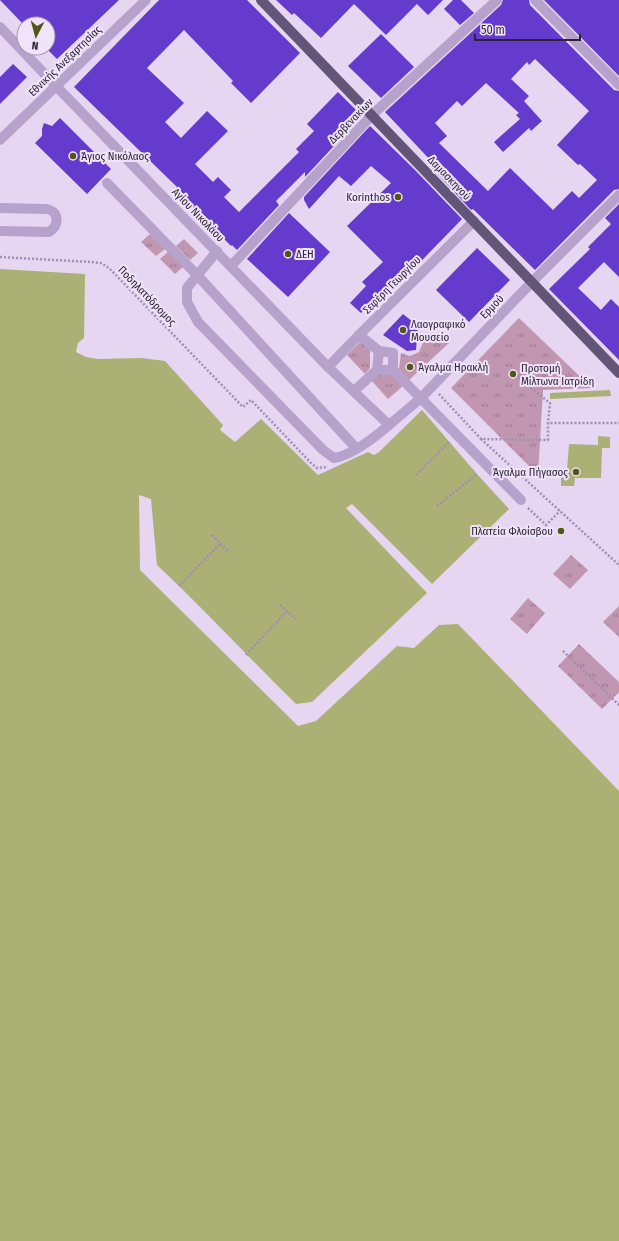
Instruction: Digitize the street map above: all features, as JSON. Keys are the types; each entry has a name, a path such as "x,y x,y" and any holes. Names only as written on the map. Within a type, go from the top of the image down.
{"main road":[{"name":"Δαμασκηνού","path":"261,0 619,373"}],"street":[{"name":"Εθνικής Ανεξαρτησίας","path":"0,140 146,0"},
{"name":"Δερβενακίων","path":"231,266 372,115 497,0"},
{"path":"535,0 619,86"},
{"name":"Αγίου Νικολάου","path":"0,27 328,367 389,425"},
{"path":"107,183 197,275 356,448"},
{"name":"Ερμού","path":"216,251 187,288 187,302 198,322 328,455 334,458 340,457 378,435 421,398 532,282 619,195"},
{"path":"0,208 51,210 56,215 57,223 54,229 49,232 0,231"},
{"name":"Σεφέρη Γεωργίου","path":"328,367 474,221"},
{"path":"359,335 379,351 393,353 393,370 521,500"},
{"path":"354,391 377,370 379,351"},
{"path":"377,370 393,370"}],"path":[{"name":"Ποδηλατόδρομος","path":"0,256 101,263 109,268 243,407 251,400"},
{"path":"481,439 548,440 550,403 518,378"},
{"path":"432,386 481,439 619,565"},
{"path":"548,423 619,423"},
{"path":"416,475 450,441"},
{"path":"437,506 477,474"},
{"path":"532,512 546,525 560,511"},
{"path":"212,535 229,552"},
{"path":"179,586 220,544"},
{"path":"280,605 296,620"},
{"path":"246,655 287,612"},
{"path":"563,651 619,705"}],"green space":[{"path":"150,234 165,249 156,256 141,242"},
{"path":"184,239 198,253 190,260 176,246"},
{"path":"169,251 184,266 175,274 160,259"},
{"path":"519,318 592,388 543,390 538,475 451,388"},
{"path":"445,339 449,343 409,380 399,369 401,353 410,356 419,352 424,340"},
{"path":"361,341 370,349 370,368 365,374 347,355"},
{"path":"376,374 393,375 403,386 388,399 371,380"},
{"path":"571,555 588,570 570,589 553,574"},
{"path":"528,598 545,613 527,634 510,619"},
{"path":"619,606 619,637 603,622"},
{"path":"579,644 619,682 619,692 602,709 558,666"}],"shaded area":[{"path":"0,269 85,274 84,338 78,343 76,352 86,357 97,359 142,358 165,361 223,425 220,430 235,442 261,419 318,475 368,452 374,455 379,452 422,410 509,509 432,584 352,504 346,508 427,593 312,702 296,704 157,565 151,499 139,495 140,570 298,726 316,721 397,646 414,648 439,625 458,624 619,791 619,1241 0,1241"},
{"path":"610,390 611,396 550,399 550,393"},
{"path":"598,436 610,437 610,448 602,448 601,478 575,478 574,486 561,486 561,471 567,471 569,444 598,445"}],"building":[{"path":"0,0 119,0 57,59 54,56 56,56 56,16 16,17"},
{"path":"159,0 247,0 300,53 251,103 231,83 233,81 184,30 147,68 184,103 165,122 181,138 207,111 228,131 195,164 213,182 218,177 231,190 224,197 239,212 299,152 296,149 314,131 307,124 338,92 360,114 359,115 361,117 305,177 305,172 276,201 279,205 237,250 232,245 231,246 175,189 177,187 74,87"},
{"path":"276,0 443,0 428,15 417,4 386,35 354,4 321,38 294,13 292,15"},
{"path":"453,0 461,0 474,13 460,25 444,9"},
{"path":"503,0 529,0 530,5 614,90 619,91 619,189 614,190 535,270 473,209 471,210 431,167 434,164 385,112 501,5","holes":["535,59 589,111 557,145 578,165 580,164 597,180 579,198 572,191 553,210 510,168 488,191 439,143 447,136 435,123 457,101 462,106 486,83 519,113 516,115 520,119 494,142 503,152 529,128 531,131 542,121 524,101 529,96 511,79 527,62 529,65"]},
{"path":"544,0 619,0 619,76"},
{"path":"381,34 414,67 381,98 348,66"},
{"path":"13,64 27,77 0,104 0,77"},
{"name":"Άγιος Νικόλαος","path":"60,118 111,169 87,194 35,143 42,136 44,123 52,126"},
{"path":"370,126 462,219 395,288 392,284 361,313 350,303 366,286 362,282 383,262 347,226 391,183 371,166 351,186 339,176 309,209 304,197"},
{"path":"619,204 619,277 604,262 578,288 601,310 611,299 619,307 619,360 549,289 590,249 588,247 611,224 605,218"},
{"name":"ΔΕΗ","path":"289,213 330,252 288,297 247,259"},
{"path":"477,248 510,280 469,322 436,290"},
{"name":"Λαογραφικό Μουσείο","path":"403,314 418,326 416,350 407,351 383,335"}],"place":[{"name":"Άγιος Νικόλαος","path":"73,156"},
{"name":"Korinthos","path":"398,197"},
{"name":"ΔΕΗ","path":"288,254"},
{"name":"Λαογραφικό Μουσείο","path":"403,330"},
{"name":"Άγαλμα Ηρακλή","path":"410,367"},
{"name":"Προτομή Μίλτωνα Ιατρίδη","path":"513,374"},
{"name":"Άγαλμα Πήγασος","path":"576,472"},
{"name":"Πλατεία Φλοίσβου","path":"561,531"}]}
